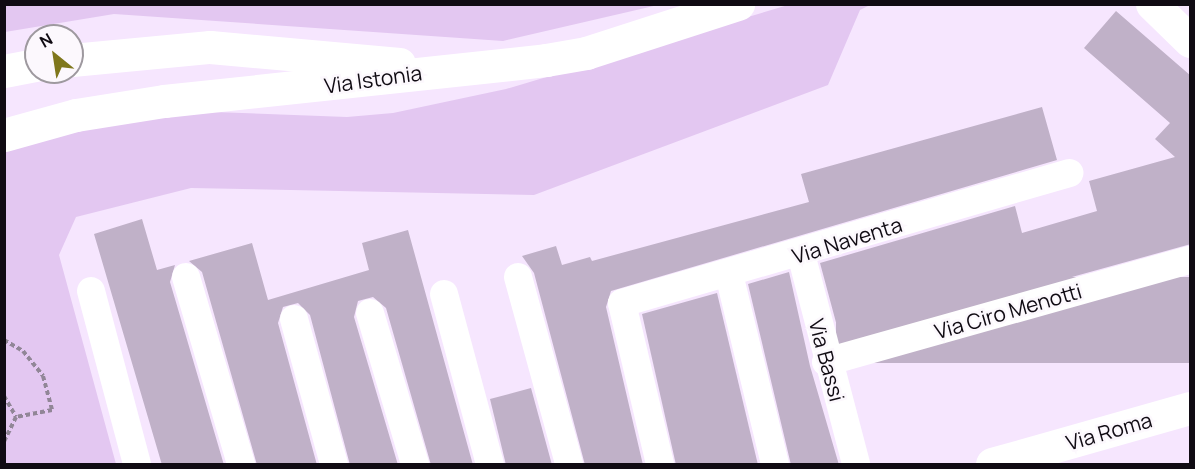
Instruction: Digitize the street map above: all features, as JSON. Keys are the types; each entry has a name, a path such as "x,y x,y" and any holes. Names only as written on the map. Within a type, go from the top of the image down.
{"street":[{"name":"Via Istonia","path":"4,135 76,115 164,101 586,53 738,4"},
{"path":"1152,4 1191,41"},
{"path":"84,59 210,47 309,53 448,69"},
{"path":"4,71 24,67"},
{"name":"Via Naventa","path":"660,465 622,303 801,254 1070,173"},
{"name":"Via Bassi","path":"801,254 826,363 856,465"},
{"name":"Via Ciro Menotti","path":"826,363 1191,260"},
{"path":"729,274 776,465"},
{"path":"186,277 241,465"},
{"path":"518,277 569,465"},
{"path":"91,291 137,465"},
{"path":"444,294 490,465"},
{"path":"370,314 415,465"},
{"path":"294,319 334,465"},
{"name":"Via Roma","path":"992,465 1191,408"}],"path":[{"path":"4,340 23,351 43,376 52,410 16,417"},
{"path":"4,396 16,417"},
{"path":"4,442 16,417"}],"shaded area":[{"path":"5,4 658,5 503,41 114,14 53,24 24,24 24,29 5,32"},
{"path":"788,5 870,5 860,10 828,85 534,195 191,188 76,217 59,255 116,464 5,464 5,145 53,130 186,111 347,117 393,113 506,89"}],"building":[{"path":"1116,11 1191,76 1191,244 841,341 820,263 1015,206 1022,233 1097,211 1089,181 1175,157 1155,139 1170,123 1084,48"},
{"path":"1042,107 1057,160 611,291 606,307 643,465 585,465 534,273 522,256 556,246 562,265 590,257 592,261 809,202 801,174"},
{"path":"142,219 157,270 175,265 170,282 224,465 162,465 94,234"},
{"path":"408,230 473,465 431,465 386,308 373,297 358,301 354,317 398,465 350,465 310,315 298,303 283,307 278,323 317,465 257,465 202,272 189,261 252,243 268,300 369,270 362,243"},
{"path":"789,272 810,366 839,465 791,465 748,284"},
{"path":"836,277 1190,277 1190,363 836,363"},
{"path":"717,293 758,465 676,465 642,314"},
{"path":"531,388 552,465 506,465 490,399"}]}
